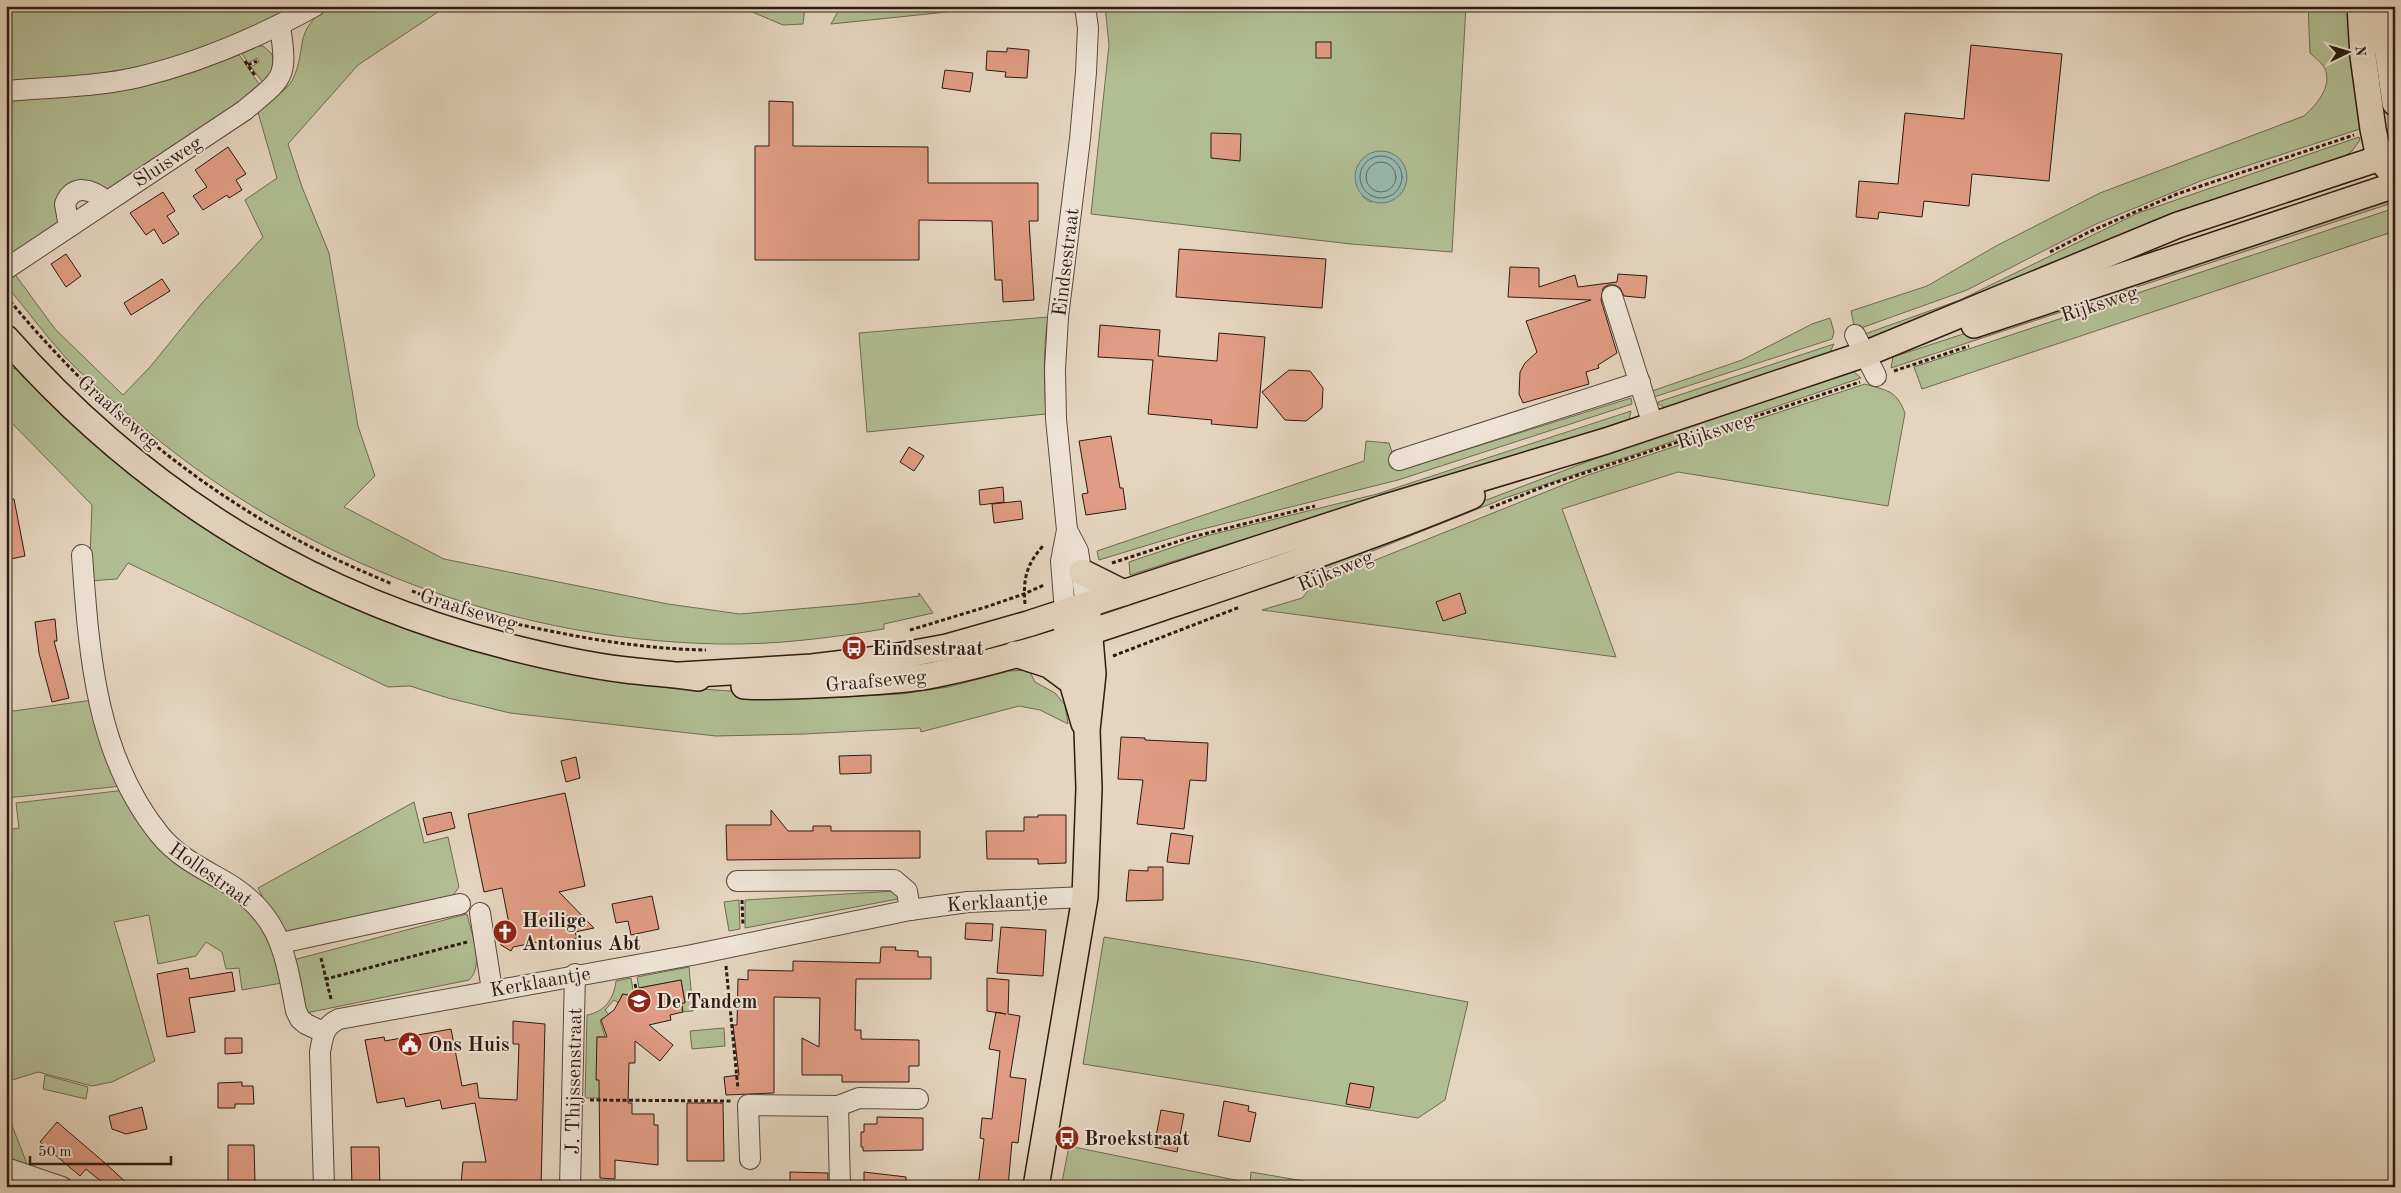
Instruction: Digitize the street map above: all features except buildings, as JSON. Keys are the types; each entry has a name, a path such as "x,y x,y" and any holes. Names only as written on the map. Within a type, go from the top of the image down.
{"main road":[{"path":"2360,6 2363,56 2373,129 2390,162"},
{"path":"2381,6 2395,103"},
{"name":"Rijksweg","path":"1076,609 1383,508 1606,441 1653,425 1860,344 2178,225 2390,162"},
{"name":"Rijksweg","path":"1860,344 2002,316 2395,185"},
{"name":"Graafseweg","path":"6,338 69,404 140,466 186,501 244,539 324,583 390,610 444,629 561,659 625,670 680,675 746,686 800,686 887,681 936,674 1015,654 1079,634"},
{"name":"Rijksweg","path":"1079,634 1292,564 1410,521 1606,441"},
{"path":"1082,572 1124,593"},
{"path":"1076,609 1079,634 1072,682 1087,730"},
{"name":"Graafseweg","path":"680,675 812,667 887,658 947,647 1076,609"},
{"path":"1036,1187 1085,897 1089,788 1087,730 1093,663 1079,634"},
{"path":"1015,654 1049,665 1072,682"}],"street":[{"path":"6,91 138,77 235,46 280,26 315,6"},
{"name":"Eindsestraat","path":"1076,609 1061,561 1067,530 1056,419 1055,369 1058,317 1080,139 1085,81 1088,28 1084,6"},
{"name":"Sluisweg","path":"6,269 245,110 278,82 284,67 280,26"},
{"path":"1612,296 1653,425"},
{"path":"1860,344 1876,376"},
{"path":"1399,460 1640,382"},
{"name":"Eindsestraat","path":"1067,530 1078,551 1082,572 1076,609"},
{"name":"Hollestraat","path":"82,555 93,677 110,739 132,793 171,848 197,867 252,900 262,910 281,943 296,1011 300,1019 306,1024 323,1032"},
{"path":"739,881 894,880 907,891 910,910"},
{"name":"Kerklaantje","path":"323,1032 329,1024 340,1019 734,946 910,910 968,902 1085,897"},
{"path":"281,943 460,904"},
{"path":"480,912 492,990"},
{"name":"J. Thijssenstraat","path":"570,1187 575,974"},
{"path":"323,1032 320,1052 324,1187"},
{"path":"750,1159 748,1105 838,1106 859,1098 918,1099"},
{"path":"838,1106 840,1187"},
{"path":"6,1168 62,1187"}],"path":[{"path":"235,46 267,91"},
{"path":"248,65 256,61"},
{"path":"2042,256 2091,231 2177,194 2373,129"},
{"name":"Graafseweg","path":"6,296 37,334 96,396 200,479 251,513 329,556 401,587"},
{"name":"Rijksweg","path":"1488,509 1548,485 1973,345"},
{"path":"1120,560 1192,537 1322,504"},
{"path":"901,632 1024,594 1027,570 1032,559 1045,544"},
{"name":"Graafseweg","path":"409,590 450,605"},
{"path":"1093,663 1243,606"},
{"name":"Graafseweg","path":"509,622 562,634 627,645 715,650"},
{"path":"738,1091 734,946 739,881"},
{"path":"326,979 484,938"},
{"path":"320,958 331,999"},
{"path":"572,1100 739,1100"}],"green space":[{"path":"6,6 301,6 220,42 136,69 88,77 6,82"},
{"path":"330,6 447,6 358,65 288,144 302,187 329,253 358,426 375,476 344,507 444,559 668,604 740,614 856,604 919,596 919,593 933,613 884,624 884,629 843,635 782,642 720,644 637,639 555,626 474,605 395,578 319,543 247,503 178,455 72,364 6,285 6,280 14,273 55,329 123,395 150,367 202,303 263,237 245,200 277,178 257,109 277,96 293,79 303,40 310,23"},
{"path":"738,6 805,6 803,24 783,25"},
{"path":"841,6 949,6 947,12 831,24"},
{"path":"1105,6 1466,6 1452,252 1351,244 1091,214 1109,45","holes":["1405,186 1400,194 1370,202 1362,196"]},
{"path":"2308,6 2348,6 2360,129 2203,180 2096,224 1967,290 1861,328 1854,325 1851,311 1927,286 1996,246 2100,193 2304,116 2322,95 2327,81 2324,67 2310,53"},
{"path":"255,46 263,46 272,54 274,69 264,84 251,67 259,62 257,58 248,63 241,52"},
{"path":"238,53 261,87 223,117 112,190 103,190 85,182 59,225 6,260 6,100"},
{"path":"2359,137 2360,140 2352,151 2337,162 1868,341 1862,335 1960,300 2138,213"},
{"path":"2395,192 2395,202 1891,368 1893,357"},
{"path":"2395,208 2395,231 1922,389 1914,367"},
{"path":"1048,317 1044,365 1046,414 867,432 859,333"},
{"path":"1830,318 1834,332 1832,339 1654,397 1652,391 1742,360 1812,324"},
{"path":"1834,344 1829,354 1666,408 1658,404 1658,402"},
{"path":"6,365 18,370 97,446 133,477 184,514 275,570 382,620 429,636 687,688 745,692 786,691 820,698 902,694 948,687 1009,671 1029,670 1035,682 1055,693 1065,705 1068,724 1040,710 1019,706 921,732 920,728 716,736 510,713 448,698 410,686 388,687 128,563 117,579 89,581 92,505 6,417"},
{"path":"1853,371 1861,378 1505,498 1305,578 1303,574 1328,560 1650,438"},
{"path":"1865,384 1890,393 1902,405 1905,413 1888,506 1678,472 1562,509 1616,657 1262,610 1302,598 1313,585 1588,475"},
{"path":"1631,398 1632,404 1398,480 1191,532 1099,560 1097,551 1364,461 1366,441 1389,443 1398,471"},
{"path":"1631,411 1629,420 1130,575 1129,562 1206,536 1377,494"},
{"path":"93,700 122,786 6,798 6,712"},
{"path":"125,790 251,910 275,946 282,983 242,990 239,968 226,969 222,952 206,942 196,956 158,964 149,915 114,922 155,1061 112,1082 92,1086 38,1072 6,1082 6,830 19,828 16,803"},
{"path":"414,802 424,843 448,837 459,887 454,894 444,902 283,937 258,888"},
{"path":"895,891 903,898 745,928 745,900"},
{"path":"739,900 740,929 729,931 724,902"},
{"path":"467,914 476,948 476,966 474,974 469,980 306,1013 293,960"},
{"path":"1104,937 1250,961 1468,1002 1445,1100 1418,1118 1083,1064"},
{"path":"689,967 693,1011 683,1012 682,1003 685,1002 681,980 639,988 637,977"},
{"path":"631,978 634,996 622,994 619,1003 614,1000 605,1010 609,1015 600,1020 605,1037 597,1037 611,1080 611,1098 585,1098 587,1015 599,1011 608,1003 616,981"},
{"path":"724,1028 725,1046 692,1049 690,1031"},
{"path":"45,1075 88,1087 86,1099 43,1089"},
{"path":"6,1110 29,1169 6,1159"},
{"path":"1069,1146 1250,1183 1251,1172 1339,1187 1061,1187"}],"water":[{"path":"1376,151 1386,151 1400,158 1407,172 1407,182 1400,196 1386,203 1376,203 1366,199 1359,192 1355,182 1355,172 1359,162 1366,155"}],"place":[{"name":"Eindsestraat","path":"854,648"},
{"name":"Heilige Antonius Abt","path":"505,932"},
{"name":"De Tandem","path":"639,1001"},
{"name":"Ons Huis","path":"410,1044"},
{"name":"Broekstraat","path":"1067,1138"}]}
